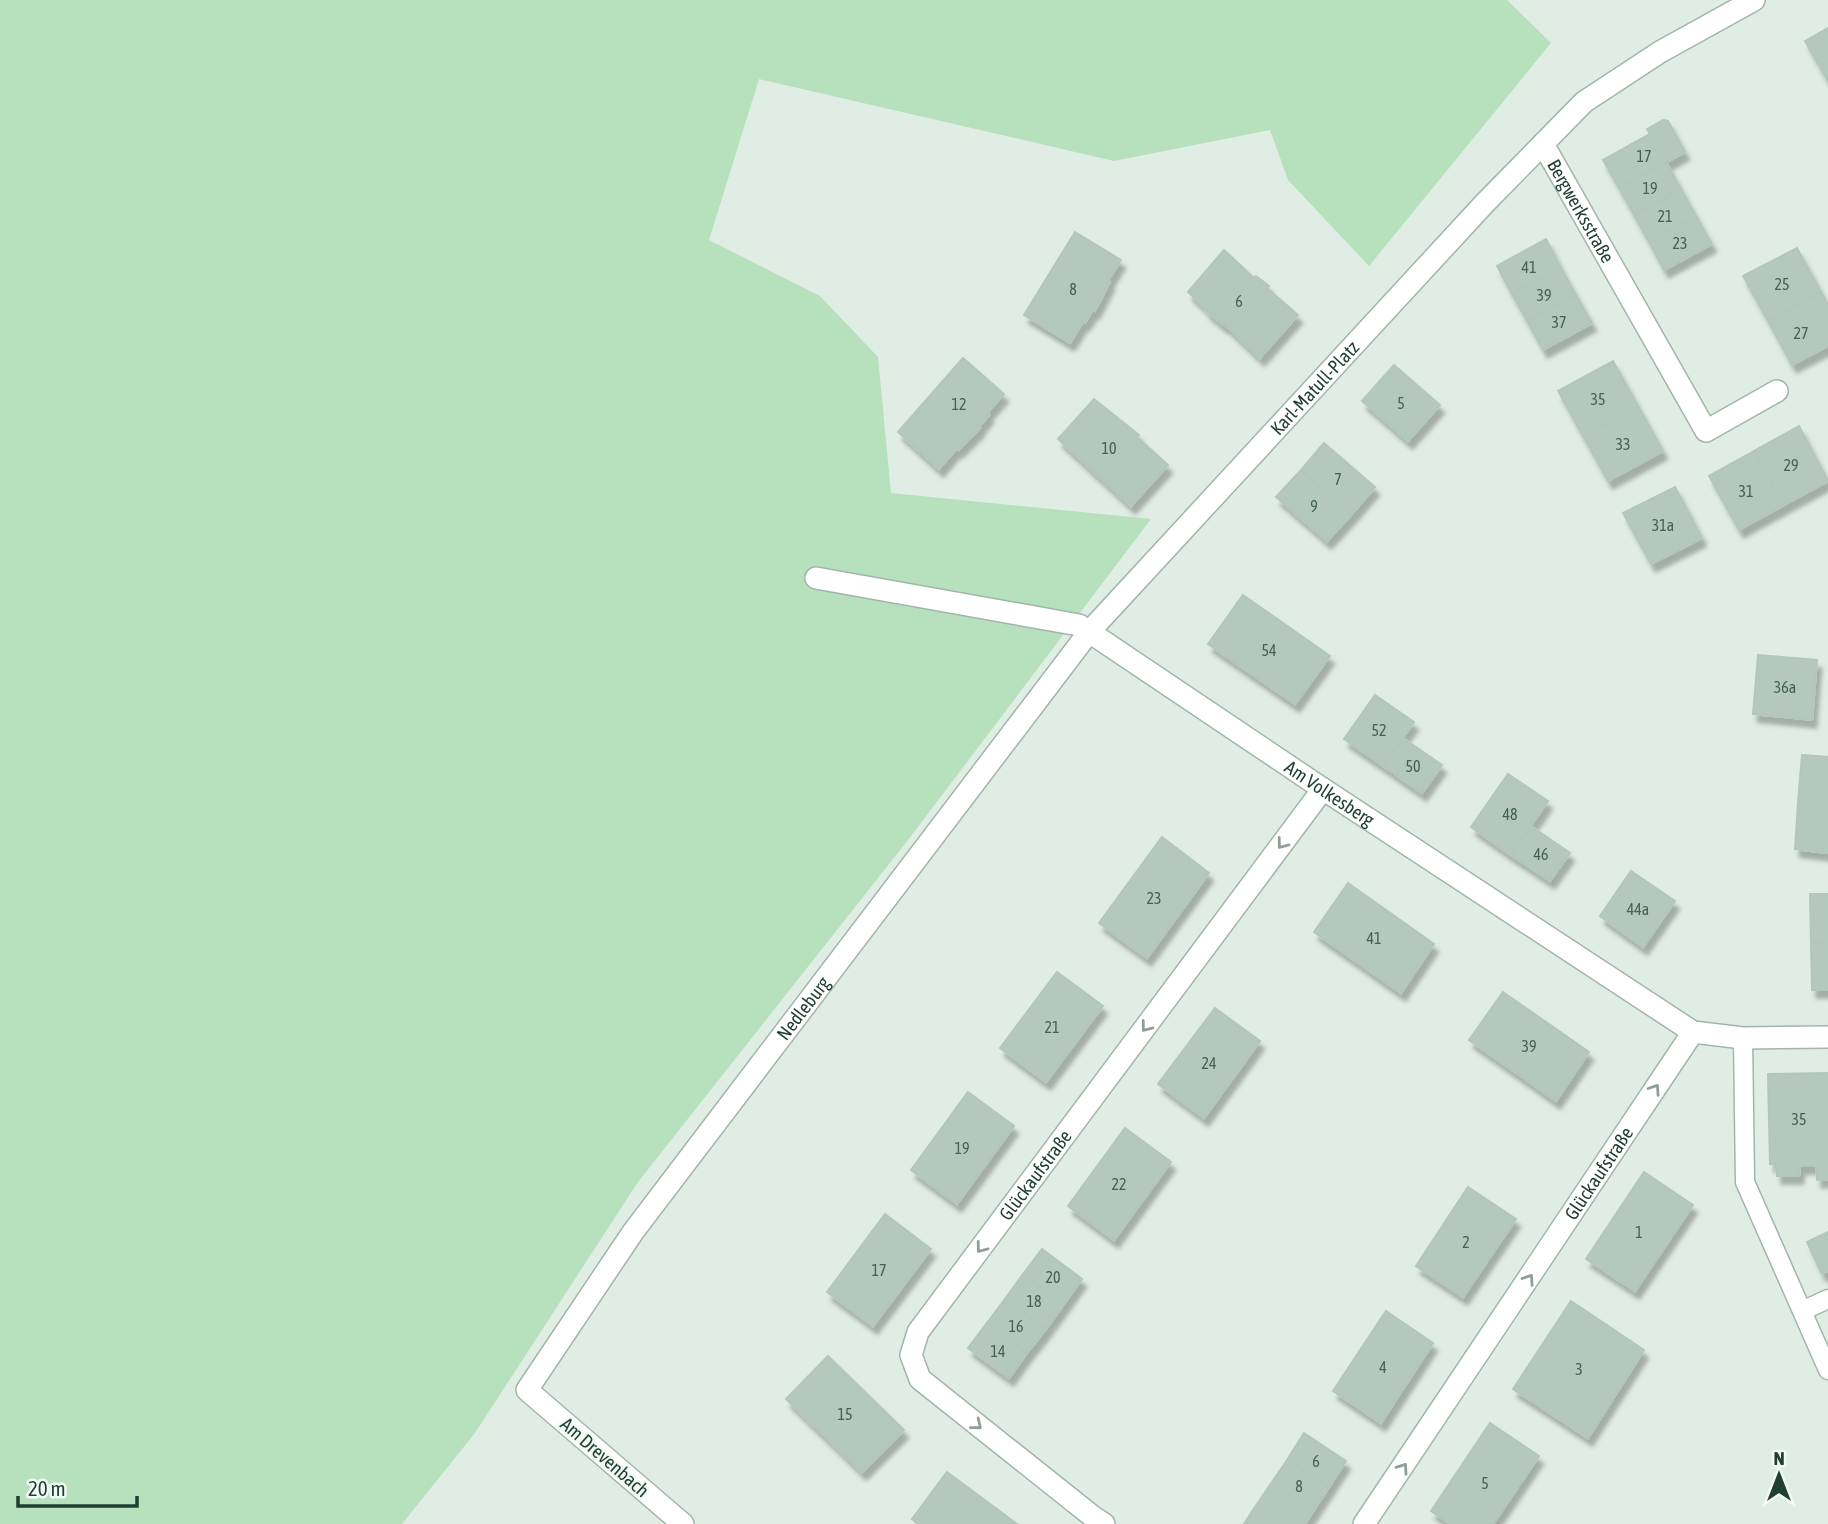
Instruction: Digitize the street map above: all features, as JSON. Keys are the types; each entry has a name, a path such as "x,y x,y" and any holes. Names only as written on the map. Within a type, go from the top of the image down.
{"street":[{"name":"Bergwerksstraße","path":"1754,0 1660,52 1584,103 1543,144 1706,431 1777,391"},
{"name":"Karl-Matull-Platz","path":"1089,632 1392,302 1543,144"},
{"name":"Am Volkesberg","path":"816,578 1079,625 1693,1032 1743,1038 1828,1037"},
{"name":"Nedleburg","path":"527,1390 634,1231 1089,632"},
{"name":"Glückaufstraße","path":"1104,1524 920,1379 911,1355 918,1332 1323,789"},
{"name":"Glückaufstraße","path":"1364,1524 1693,1032"},
{"name":"Am Drevenbach","path":"527,1390 683,1524"}],"lane":[{"path":"1743,1038 1745,1182 1828,1370"},
{"path":"1802,1311 1828,1300"}],"green space":[{"path":"0,0 1507,0 1551,43 1369,266 1288,180 1270,130 1114,161 759,79 709,240 820,296 878,357 891,493 1151,519 908,840 638,1182 475,1433 402,1524 0,1524"}],"building":[{"path":"1828,28 1828,81 1805,41"},
{"path":"1663,120 1668,121 1685,152 1619,188 1603,160 1650,134 1647,129"},
{"path":"1666,162 1681,189 1634,215 1619,188"},
{"path":"1681,189 1696,216 1649,242 1634,215"},
{"path":"1696,216 1712,244 1664,270 1649,242"},
{"path":"1075,232 1121,260 1095,311 1083,322 1070,343 1024,315"},
{"path":"1546,239 1561,268 1512,294 1497,266"},
{"path":"1797,248 1821,292 1768,321 1743,276"},
{"path":"1224,250 1254,278 1256,276 1269,286 1267,288 1298,315 1260,358 1188,292"},
{"path":"1561,268 1576,295 1527,321 1512,294"},
{"path":"1821,292 1828,305 1828,346 1792,365 1768,321"},
{"path":"1576,295 1592,323 1543,350 1527,321"},
{"path":"963,358 1004,394 987,413 989,415 980,428 956,449 939,469 898,432"},
{"path":"1613,361 1638,406 1583,436 1558,391"},
{"path":"1394,365 1440,405 1408,441 1362,401"},
{"path":"1094,399 1139,435 1137,437 1168,465 1131,506 1058,439"},
{"path":"1638,406 1663,451 1608,481 1583,436"},
{"path":"1799,426 1828,481 1784,505 1754,451"},
{"path":"1324,443 1375,487 1351,515 1301,470"},
{"path":"1754,451 1784,505 1739,530 1709,476"},
{"path":"1301,470 1351,515 1327,541 1276,497"},
{"path":"1675,487 1702,538 1651,564 1623,513"},
{"path":"1243,595 1330,656 1295,704 1208,644"},
{"path":"1758,655 1817,660 1812,720 1753,714"},
{"path":"1375,695 1414,722 1383,766 1344,739"},
{"path":"1403,738 1442,765 1422,793 1383,766"},
{"path":"1802,755 1828,757 1828,804 1798,802"},
{"path":"1508,774 1548,801 1511,855 1471,827"},
{"path":"1798,802 1828,804 1828,853 1795,849"},
{"path":"1531,826 1570,853 1550,881 1511,855"},
{"path":"1162,837 1209,873 1147,958 1099,923"},
{"path":"1631,871 1675,901 1643,947 1600,916"},
{"path":"1348,883 1434,944 1401,993 1314,932"},
{"path":"1810,894 1828,894 1828,942 1811,942"},
{"path":"1811,942 1828,942 1828,990 1812,990"},
{"path":"1057,972 1103,1006 1046,1082 1000,1048"},
{"path":"1503,992 1589,1052 1556,1101 1469,1040"},
{"path":"1215,1008 1260,1041 1204,1118 1158,1084"},
{"path":"1828,1073 1828,1179 1817,1180 1816,1166 1800,1166 1799,1176 1777,1176 1776,1164 1770,1164 1768,1074"},
{"path":"968,1092 1014,1126 957,1204 911,1170"},
{"path":"1125,1128 1171,1162 1114,1240 1068,1206"},
{"path":"1644,1172 1693,1205 1635,1291 1586,1259"},
{"path":"1468,1187 1516,1219 1463,1297 1416,1266"},
{"path":"885,1214 931,1249 873,1326 827,1292"},
{"path":"1828,1232 1828,1271 1822,1274 1807,1242"},
{"path":"1042,1249 1082,1279 1064,1304 1023,1274"},
{"path":"1023,1274 1064,1304 1046,1329 1005,1299"},
{"path":"1005,1299 1046,1329 1027,1353 987,1323"},
{"path":"1571,1301 1644,1350 1588,1438 1513,1389"},
{"path":"1386,1311 1433,1343 1381,1423 1333,1391"},
{"path":"987,1323 1027,1353 1009,1378 968,1348"},
{"path":"828,1356 904,1430 862,1472 786,1399"},
{"path":"1490,1423 1539,1456 1493,1524 1450,1524 1431,1511"},
{"path":"1304,1433 1346,1461 1329,1487 1287,1460"},
{"path":"1287,1460 1329,1487 1312,1513 1270,1485"},
{"path":"947,1472 1017,1524 918,1524 912,1519"},
{"path":"1270,1485 1312,1513 1305,1524 1274,1524 1253,1510"},
{"path":"1253,1510 1274,1524 1244,1524"}]}
